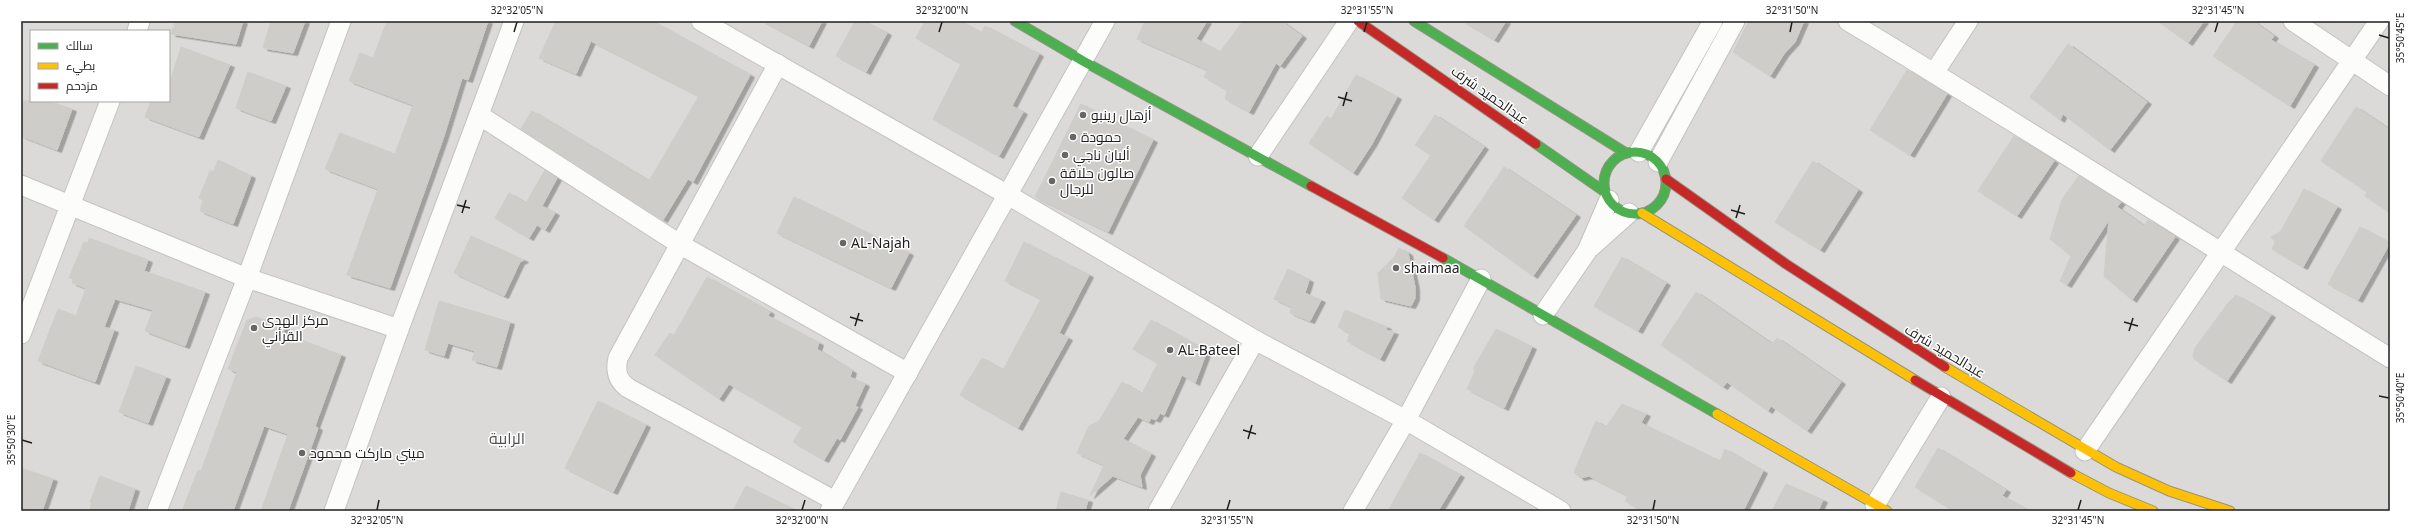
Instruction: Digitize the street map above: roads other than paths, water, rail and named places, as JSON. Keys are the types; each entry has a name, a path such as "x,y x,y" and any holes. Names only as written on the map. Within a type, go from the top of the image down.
{"main road":[{"path":"1015,21 1083,61 1481,279 1881,508"},
{"name":"عبدالحميد شرف","path":"1358,21 1607,196"},
{"name":"عبدالحميد شرف","path":"1414,21 1633,153"},
{"path":"1635,214 1650,210 1660,201 1665,188 1666,179 1658,162 1649,156 1633,153 1616,159 1608,168 1604,180 1607,196 1618,209 1635,214 1733,266 1941,396 2090,482 2130,503 2153,511"},
{"name":"عبدالحميد شرف","path":"1666,179 1747,240 1933,361 2085,450 2160,487 2230,511"}],"street":[{"path":"157,511 247,278 341,21"},
{"path":"341,508 399,330 514,21"},
{"path":"701,21 1008,196 1255,340 1406,420 1561,511"},
{"path":"778,64 681,245 618,358 616,368 620,382 628,388 832,506 1008,196 1105,21"},
{"path":"1258,156 1349,21"},
{"path":"1633,153 1714,21"},
{"path":"1658,162 1735,21"},
{"path":"1848,21 2088,168 2219,253 2390,358"},
{"path":"1934,73 1968,21"},
{"path":"2293,21 2390,86"},
{"path":"2085,450 2379,21"},
{"path":"21,334 110,102"},
{"path":"478,115 681,245 908,373"},
{"path":"21,185 69,207 247,278 399,330"},
{"path":"1543,315 1587,251 1607,196"},
{"path":"1587,251 1635,214"},
{"path":"1353,511 1406,420 1481,279"},
{"path":"1158,511 1255,340"},
{"path":"1881,508 1941,396"}],"place":[{"name":"أزهال رينبو","path":"1083,115"},
{"name":"حمودة","path":"1073,137"},
{"name":"ألبان ناجي","path":"1065,155"},
{"name":"صالون حلاقة للرجال","path":"1052,181"},
{"name":"AL-Najah","path":"843,243"},
{"name":"shaimaa","path":"1396,268"},
{"name":"مركز الهدى القرأني","path":"254,328"},
{"name":"AL-Bateel","path":"1170,350"},
{"name":"ميني ماركت محمود","path":"302,453"}],"district":[{"name":"الرابية","path":"507,438"}]}
